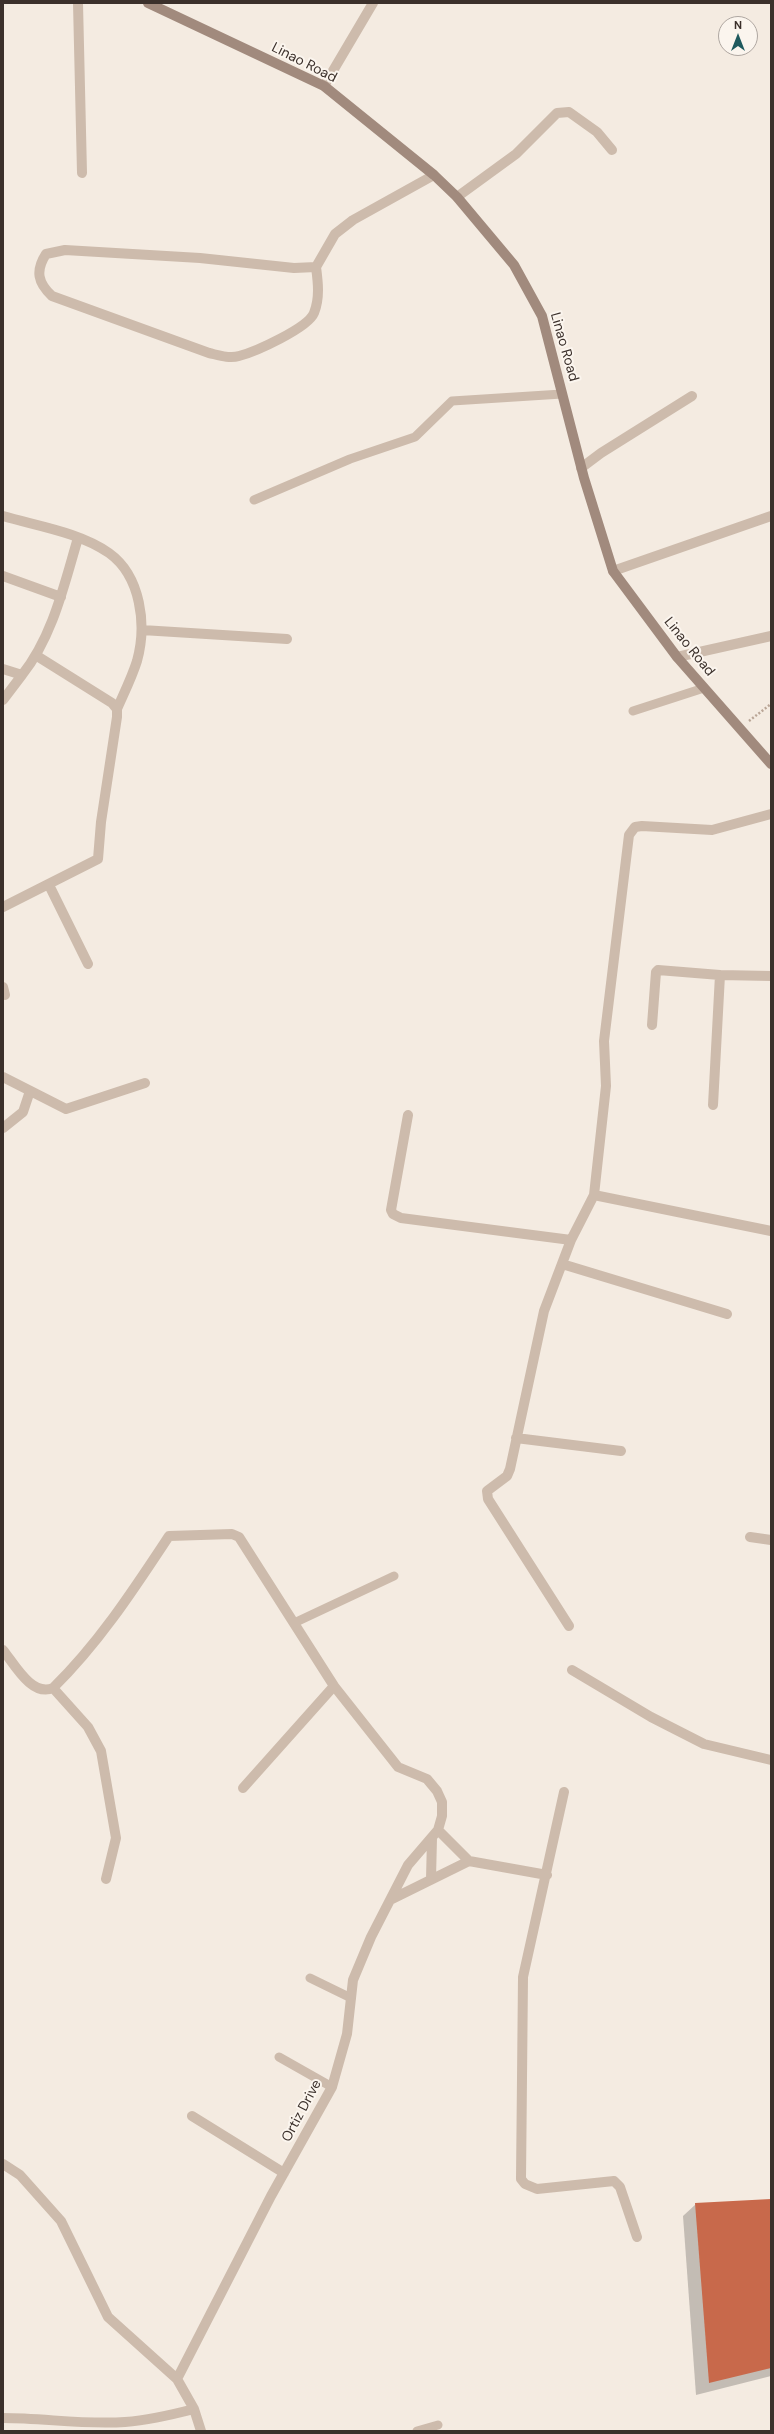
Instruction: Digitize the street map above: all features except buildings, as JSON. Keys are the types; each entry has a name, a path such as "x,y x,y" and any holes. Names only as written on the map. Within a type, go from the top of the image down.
{"street":[{"path":"78,3 82,173"},
{"name":"Linao Road","path":"148,3 324,86 434,175 457,197 514,265 542,316 581,468 613,571 677,657 771,764"},
{"path":"324,86 373,3"},
{"path":"457,197 516,154 557,113 569,112 597,132 612,150"},
{"path":"316,267 294,268 193,258 65,250 46,254 40,269 40,280 42,287 52,296 224,357 238,357 286,336 303,326 314,314 318,299 316,267 335,234 353,220 434,175"},
{"path":"581,468 601,453 692,396"},
{"path":"3,516 78,538 109,553 134,581 142,630 137,660 117,708 98,859 3,907"},
{"path":"613,571 771,516"},
{"path":"3,700 37,656 61,597 78,538"},
{"path":"3,576 61,597"},
{"path":"142,630 287,639"},
{"path":"677,657 771,636"},
{"path":"37,656 104,697 117,708"},
{"path":"3,669 22,675"},
{"path":"569,1626 488,1499 489,1488 507,1476 544,1311 571,1240 594,1195 606,1086 604,1041 629,834 635,827 642,826 712,830 771,814"},
{"path":"49,885 88,964"},
{"path":"652,1025 656,972 658,970 720,975 771,976"},
{"path":"713,1105 720,975"},
{"path":"3,1077 63,1108 69,1109 145,1083"},
{"path":"3,1128 23,1112 30,1091"},
{"path":"408,1115 391,1210 393,1214 401,1218 571,1240"},
{"path":"594,1195 771,1231"},
{"path":"562,1264 727,1314"},
{"path":"516,1438 621,1451"},
{"path":"3,1650 36,1688 48,1690 53,1688 83,1659 169,1536 232,1534 239,1537 334,1686 398,1767 427,1780 437,1791 442,1802 442,1816 435,1834 431,1879"},
{"path":"750,1537 771,1540"},
{"path":"572,1670 651,1717 704,1744 771,1760"},
{"path":"243,1788 334,1686"},
{"path":"53,1688 88,1727 102,1751 116,1838 106,1879"},
{"path":"564,1792 547,1875 523,1977 521,2179 525,2184 538,2189 614,2181 620,2187 637,2237"},
{"path":"435,1834 469,1861 547,1875"},
{"name":"Ortiz Drive","path":"177,2379 284,2173 332,2087 347,2034 353,1980 371,1937 408,1865 435,1834"},
{"path":"390,1900 469,1861"},
{"path":"192,2116 284,2173"},
{"path":"3,2164 20,2175 61,2221 108,2317 177,2379 194,2409 201,2431"},
{"path":"3,2418 70,2422 124,2422 164,2417 194,2409"}],"lane":[{"path":"254,500 350,460 415,437 452,401 562,394"},
{"path":"633,711 704,688"},
{"path":"294,1623 394,1576"},
{"path":"310,1978 351,1998"},
{"path":"279,2057 332,2087"},
{"path":"417,2431 438,2426"}],"path":[{"path":"740,729 771,704"}]}
